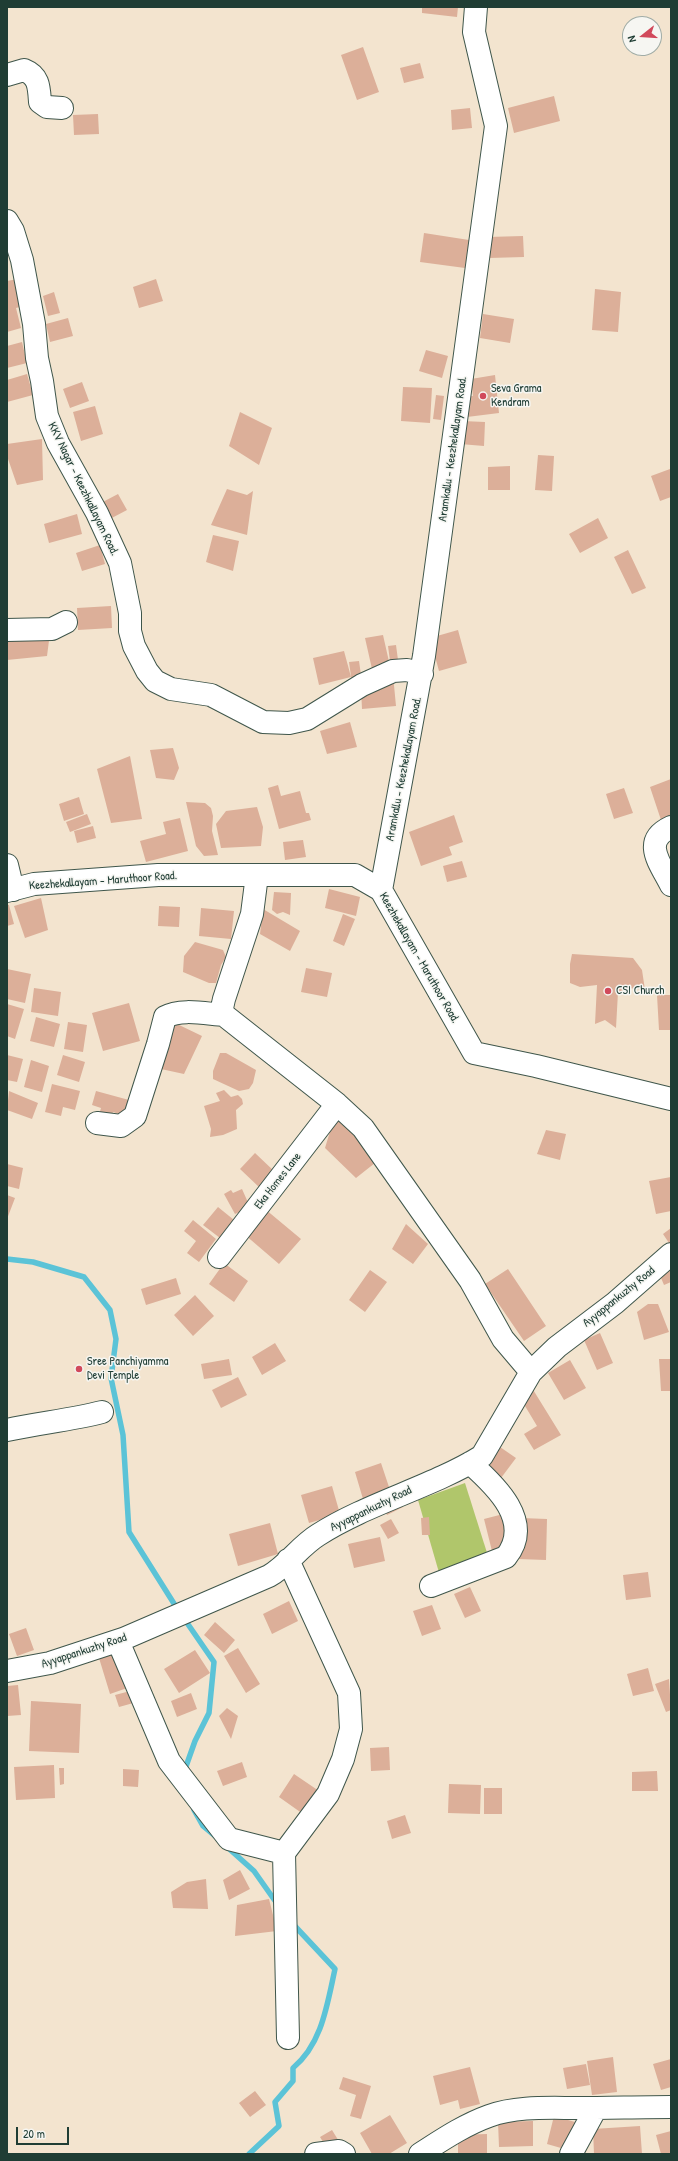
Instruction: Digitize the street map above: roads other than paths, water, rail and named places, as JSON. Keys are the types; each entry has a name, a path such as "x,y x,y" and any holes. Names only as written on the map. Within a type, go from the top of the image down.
{"street":[{"name":"Aramkallu - Keezhekallayam Road.","path":"381,890 422,674 496,126 474,32 476,7"},
{"path":"7,75 24,70 33,73 36,78 40,102 47,107 62,108"},
{"name":"KKV Nagar - Keezhkallayam Road.","path":"7,221 13,231 22,260 34,324 37,358 47,416 58,443 97,513 120,564 134,646 147,672 155,681 171,689 211,695 263,722 288,723 307,719 362,685 393,671 407,670 422,674"},
{"path":"7,630 52,629 66,622"},
{"path":"671,827 657,836 654,845 657,858 671,885"},
{"path":"7,865 10,890"},
{"name":"Keezhekallayam - Maruthoor Road.","path":"10,890 34,884 158,875 355,875 381,890 474,1053 536,1066 671,1099"},
{"path":"224,1015 222,1008 224,999 252,914 257,875"},
{"path":"97,1123 121,1126 135,1116 158,1044 165,1016 171,1013 224,1015 337,1104 363,1128 470,1280 503,1339 531,1372"},
{"name":"Eka Homes Lane","path":"219,1257 337,1104"},
{"name":"Ayyappankuzhy Road","path":"7,1671 50,1663 118,1641 269,1576 278,1571 288,1560 317,1535 392,1497 460,1469 482,1456 531,1372 557,1347 590,1320 616,1303 671,1254"},
{"path":"7,1430 43,1422 81,1418 102,1412"},
{"path":"431,1586 506,1557 513,1548 516,1536 514,1521 508,1503 493,1483 470,1463"},
{"path":"288,1560 349,1693 351,1729 343,1759 328,1794 284,1853 288,2038"},
{"path":"118,1641 169,1761 229,1839 284,1853"},
{"path":"420,2154 449,2135 489,2116 510,2110 671,2107"},
{"path":"571,2154 596,2108"},
{"path":"316,2154 342,2152"}],"waterway":[{"path":"7,1259 33,1262 84,1277 110,1310 116,1339 111,1378 123,1435 129,1532 178,1610"},
{"path":"183,1617 214,1662 209,1713 195,1741 184,1772"},
{"path":"194,1810 203,1826 215,1836"},
{"path":"226,1846 254,1871 278,1905"},
{"path":"249,2154 279,2126 275,2102 293,2081 293,2068 303,2058 317,2036 326,2010 335,1969 292,1923"}],"place":[{"name":"Seva Grama Kendram","path":"483,396"},
{"name":"CSI Church","path":"608,991"},
{"name":"Sree Panchiyamma Devi Temple","path":"79,1369"}]}
